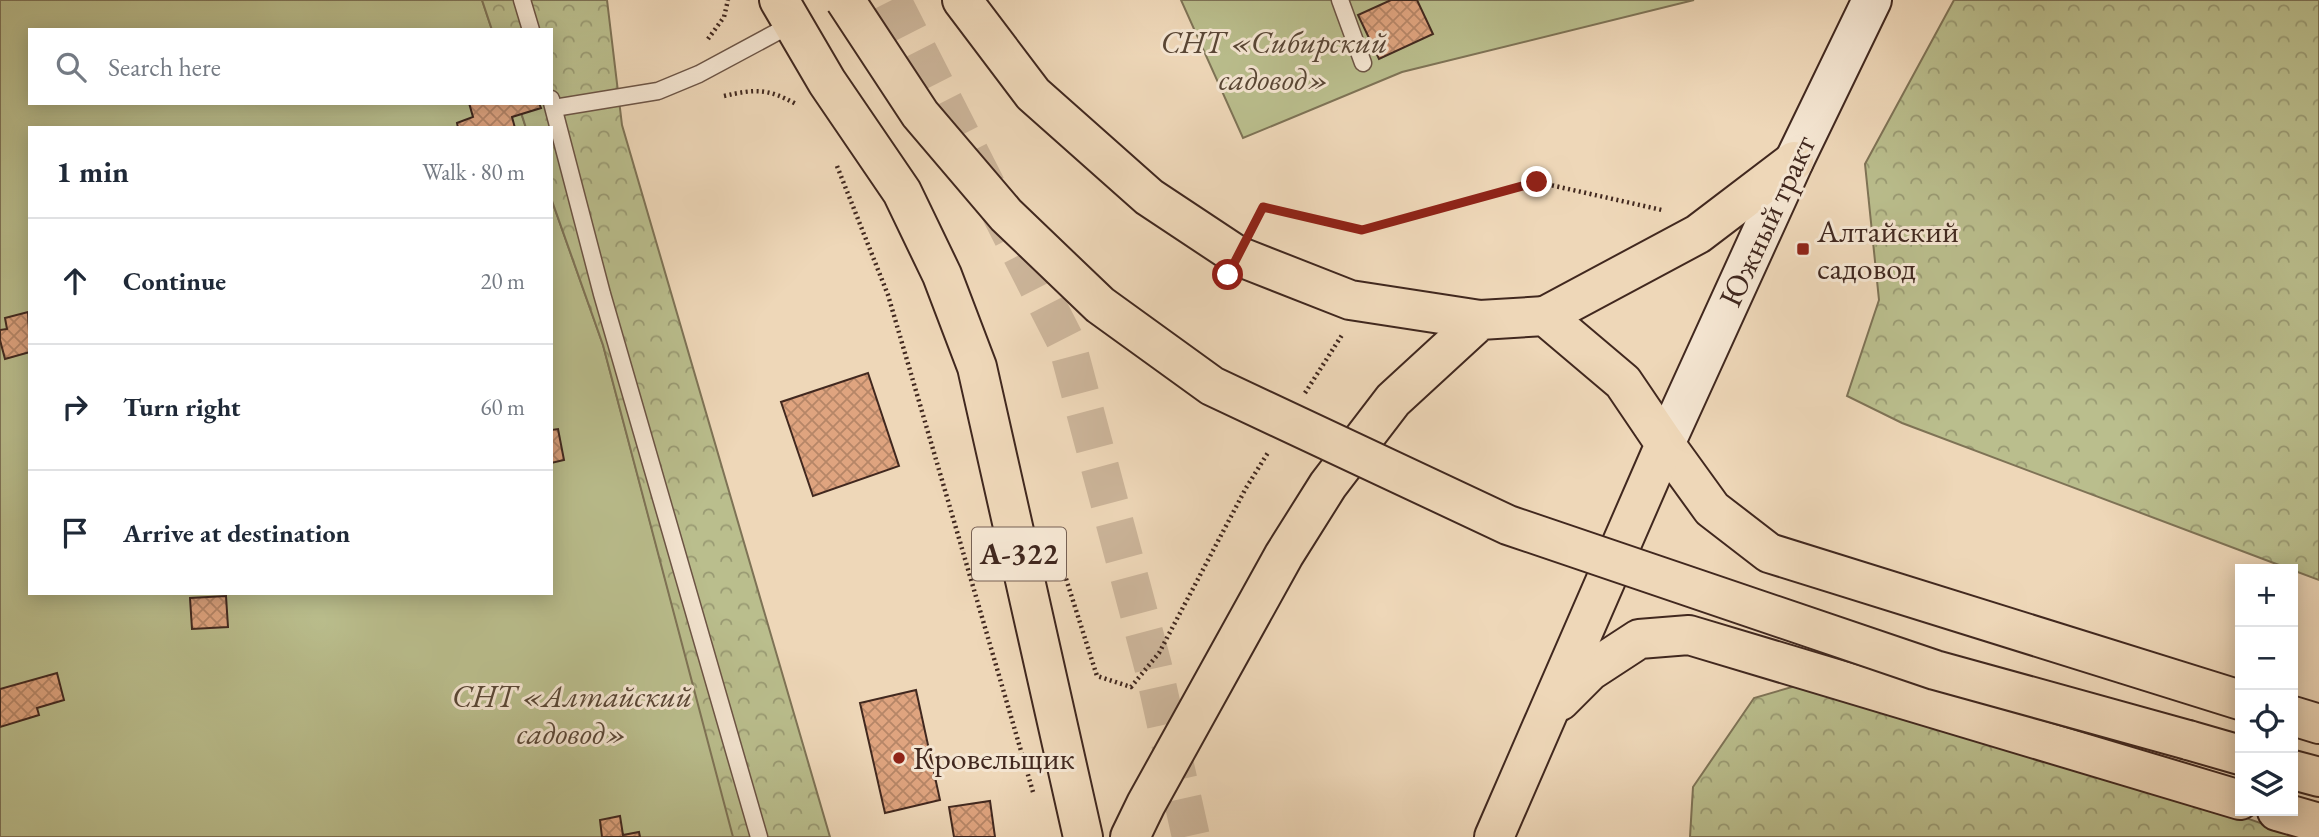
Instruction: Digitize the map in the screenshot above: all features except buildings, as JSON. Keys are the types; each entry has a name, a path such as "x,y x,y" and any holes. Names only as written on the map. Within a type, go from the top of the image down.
{"highway":[{"path":"845,0 920,114 1006,215 1100,305 1212,386 1508,524 1935,670 2235,754"},
{"path":"962,0 1033,94 1149,198 1238,256 1350,300 1480,320 1545,316 1698,234 1794,161"},
{"name":"А-322","path":"785,12 827,82 902,191 942,275 977,367 1083,837"},
{"path":"1545,316 1623,382 1712,509 1769,553 2235,698"},
{"path":"1130,837 1284,555 1328,485 1393,400 1480,320"},
{"path":"1494,837 1665,443"},
{"path":"1548,713 1590,671 1639,639 1689,635 2235,799"},
{"path":"2298,718 2319,724"},
{"path":"2298,771 2319,777"},
{"path":"2294,816 2319,823"}],"main road":[{"name":"Южный тракт","path":"1665,443 1794,161 1872,0"}],"lane":[{"path":"522,0 530,28"},
{"path":"1340,0 1363,63"},
{"path":"553,103 658,91 699,74 785,12"},
{"path":"553,105 602,294 759,837"}],"path":[{"path":"703,47 724,17 728,0"},
{"path":"724,96 756,89 777,93 801,106"},
{"path":"837,165 888,295 1034,797"},
{"path":"1238,256 1263,207 1362,230 1537,182 1671,212"},
{"path":"1305,394 1348,324"},
{"path":"1060,559 1097,676 1130,687 1159,653 1246,488 1275,441"}],"green space":[{"name":"СНТ «Алтайский садовод»","path":"0,0 482,0 491,28 28,28 28,105 519,105 525,126 28,126 28,595 553,595 553,204 603,345 734,837 0,837"},
{"path":"482,0 607,0 622,125 830,837 733,837 603,345 553,204 553,126 525,126 519,105 553,105 553,28 491,28"},
{"name":"СНТ «Сибирский садовод»","path":"1181,0 1694,0 1402,72 1243,138"},
{"path":"1954,0 2319,0 2319,580 2298,572 2298,564 2277,564 1902,423 1847,396 1879,300 1865,164"},
{"path":"1837,674 2300,837 1690,837 1693,787 1754,698"}],"tunnel":[{"path":"892,0 1067,344 1153,666 1191,837"}],"place":[{"name":"Алтайский садовод","path":"1803,249"},
{"name":"Кровельщик","path":"899,758"}],"route":[{"path":"1228,275 1263,207 1362,230 1537,182"}]}
